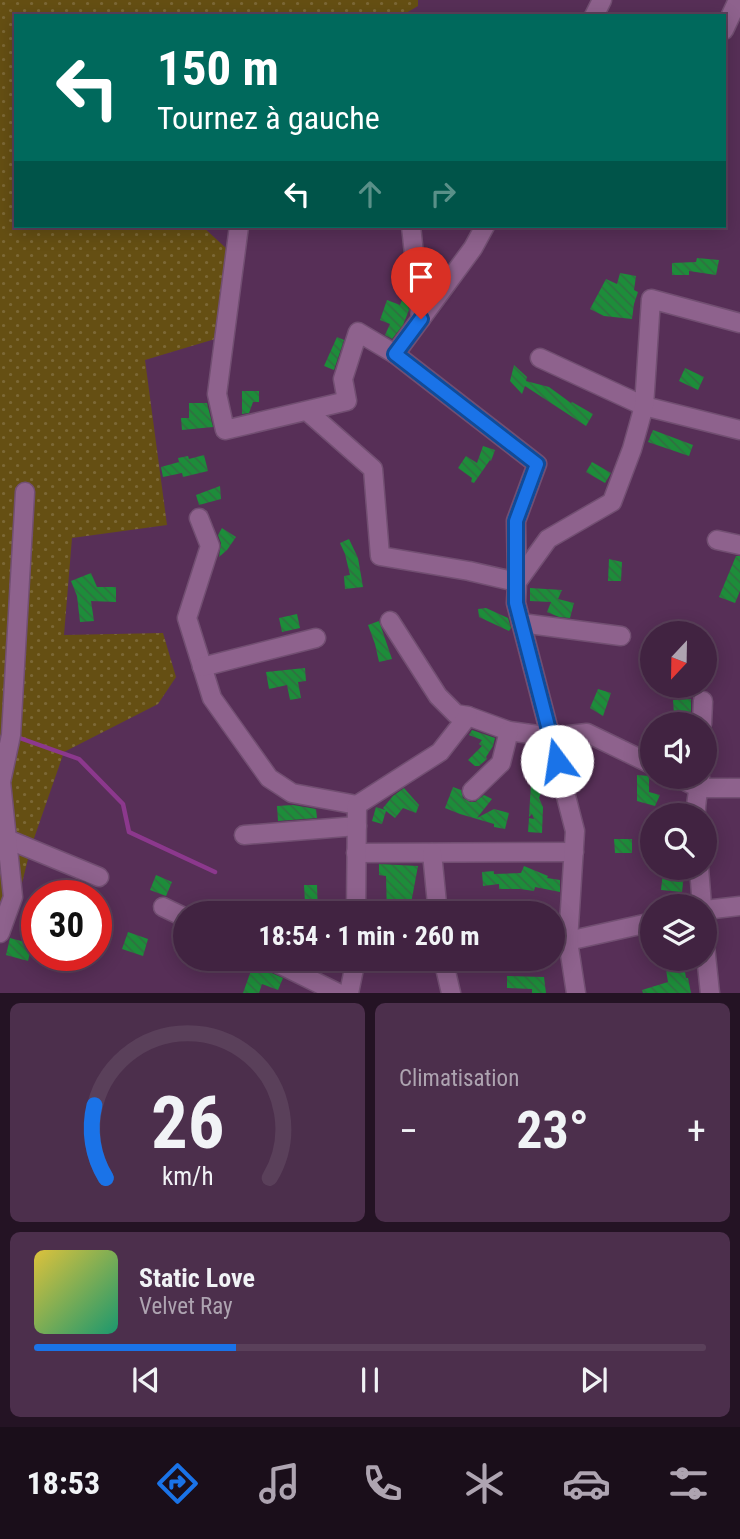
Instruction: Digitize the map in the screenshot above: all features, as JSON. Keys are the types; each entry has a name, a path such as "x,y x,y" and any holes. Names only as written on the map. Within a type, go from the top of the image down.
{"street":[{"path":"726,26 738,0"},
{"path":"239,228 217,394 225,430 347,401 343,379 358,332 395,354 537,464 516,521 516,603 575,831 565,914"},
{"path":"411,228 421,319"},
{"path":"395,354 473,248 484,228"},
{"path":"517,582 548,539 611,502 632,449 644,406 651,299 740,323"},
{"path":"540,358 644,406 740,430"},
{"path":"307,411 373,469 380,556 517,582"},
{"path":"0,933 13,897 1,782 10,735 25,492"},
{"path":"199,518 210,546 187,618 212,698 269,778 292,793 357,805 440,752 468,716"},
{"path":"717,540 740,545"},
{"path":"390,621 438,696 456,714 509,731 551,737 587,733 640,759"},
{"path":"521,623 621,636"},
{"path":"202,667 316,638"},
{"path":"703,701 703,712"},
{"path":"472,790 501,763 509,731"},
{"path":"717,785 740,788"},
{"path":"356,901 357,805"},
{"path":"244,835 357,826"},
{"path":"7,839 99,877"},
{"path":"356,853 574,852"},
{"path":"432,853 437,901"},
{"path":"717,907 740,906"},
{"path":"163,907 173,912"},
{"path":"565,941 640,925"},
{"path":"565,956 576,993"},
{"path":"293,971 338,993"},
{"path":"349,993 354,971"},
{"path":"446,971 451,993"},
{"path":"708,971 710,993"}],"shaded area":[{"path":"0,0 418,0 418,6 404,14 14,14 14,228 204,228 227,249 215,339 145,360 167,525 72,538 64,635 163,633 176,677 158,704 64,752 31,847 17,903 0,925"}],"building":[{"path":"697,258 719,260 716,275 689,271 689,275 672,275 672,263 696,262"},
{"path":"620,273 636,276 634,290 638,292 632,319 604,316 590,309 606,279 617,284"},
{"path":"387,300 400,305 402,300 408,303 409,310 403,325 392,339 385,335 390,324 380,320"},
{"path":"337,337 344,340 334,370 324,366"},
{"path":"514,365 527,377 526,381 549,387 571,403 593,414 586,426 525,386 522,394 510,381"},
{"path":"685,368 704,377 698,390 679,381"},
{"path":"242,391 259,391 259,402 253,402 249,413 242,414"},
{"path":"189,403 207,403 213,427 182,430 181,418 189,418"},
{"path":"653,430 693,445 689,456 648,442"},
{"path":"483,446 495,450 491,461 474,483 471,482 472,478 458,468 466,456 477,463"},
{"path":"204,455 208,471 183,477 182,473 163,477 161,467 179,462 178,458 188,456 189,459"},
{"path":"592,462 611,473 605,483 586,472"},
{"path":"220,486 221,499 199,505 196,495"},
{"path":"222,528 236,537 219,557 221,543 218,535"},
{"path":"349,539 358,558 363,587 345,589 344,576 350,575 340,543"},
{"path":"736,556 740,556 740,591 735,603 719,597"},
{"path":"609,559 622,562 621,581 608,581"},
{"path":"91,573 97,587 116,587 116,602 91,601 94,621 80,622 77,596 71,581"},
{"path":"530,588 562,590 558,599 574,603 570,618 547,612 551,602 530,601"},
{"path":"486,608 508,618 511,628 509,631 479,617 478,609"},
{"path":"297,614 300,628 282,632 279,618"},
{"path":"379,621 392,659 379,662 368,625"},
{"path":"305,668 306,681 298,682 301,698 290,700 287,685 269,689 266,672"},
{"path":"598,689 611,693 603,716 590,708"},
{"path":"691,699 691,712 674,712 673,700"},
{"path":"472,730 495,738 487,759 479,766 468,760 482,746 479,744 482,740 469,735"},
{"path":"637,775 640,775 640,789 649,789 649,792 660,795 656,803 637,801"},
{"path":"537,776 546,780 539,798 543,807 542,833 528,832 529,818 534,819 532,814 529,817 531,783 533,786"},
{"path":"453,787 461,790 463,798 470,802 475,802 484,795 492,799 477,818 494,809 509,813 505,829 445,808"},
{"path":"404,788 419,805 416,813 403,808 395,818 386,811 382,824 372,821 376,807 385,810 383,808 393,796"},
{"path":"293,805 316,809 317,818 278,821 277,806"},
{"path":"614,839 632,839 632,853 615,853"},
{"path":"379,864 418,866 411,901 387,901 386,876 379,875"},
{"path":"524,866 548,876 547,878 560,880 560,892 535,887 534,891 499,889 499,884 483,886 482,872 521,873"},
{"path":"156,875 172,882 166,896 150,890"},
{"path":"662,880 683,880 682,892 661,890"},
{"path":"304,885 317,885 318,901 305,901"},
{"path":"128,932 148,939 143,956 122,949"},
{"path":"10,938 21,941 21,959 6,955"},
{"path":"251,971 267,971 283,978 278,990 262,984 259,993 243,993"},
{"path":"666,971 685,971 691,993 643,993 642,990 668,982"},
{"path":"507,976 544,977 546,993 532,993 532,989 507,988"}],"waterway":[{"path":"14,736 79,759 123,804 129,832 215,872"}],"route":[{"path":"421,319 395,354 537,464 516,521 516,603 557,761"}]}
